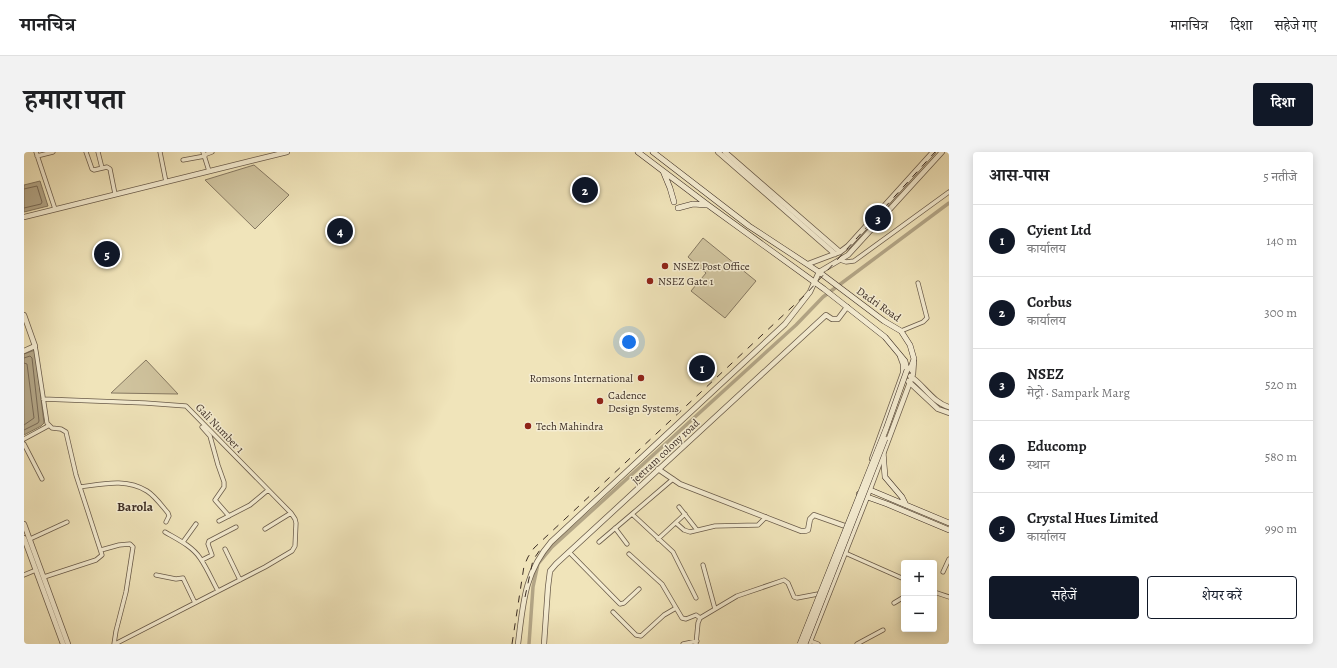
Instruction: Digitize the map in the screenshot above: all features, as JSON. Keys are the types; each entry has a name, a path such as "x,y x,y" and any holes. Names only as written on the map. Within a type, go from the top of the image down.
{"main road":[{"name":"Dadri Road","path":"638,152 708,206 824,289 885,337 905,361 907,371"},
{"name":"Dadri Road","path":"653,152 749,226 808,264 884,321 901,331 910,345 914,359"},
{"path":"663,171 674,202"},
{"path":"678,208 693,204 708,206"},
{"path":"799,644 886,429 907,371 914,359"},
{"path":"808,643 903,391 907,371"},
{"path":"883,451 885,477 902,497 906,505"},
{"path":"862,486 949,523"},
{"path":"858,494 949,530"}],"street":[{"path":"53,152 37,154 55,209"},
{"path":"86,152 92,169 94,170 107,167 110,169 115,194"},
{"path":"98,152 102,168"},
{"path":"160,152 166,182"},
{"path":"183,160 212,152"},
{"path":"24,217 287,152"},
{"path":"718,152 837,253"},
{"path":"724,152 837,253"},
{"path":"808,264 837,253 848,246 933,152"},
{"path":"518,644 525,591 534,566 550,542 785,324 810,292 819,272 848,255 942,152"},
{"path":"204,154 209,171"},
{"path":"840,260 846,262 854,260 949,192"},
{"path":"901,331 923,322 927,318 918,283"},
{"name":"jeetram colony road","path":"544,644 550,571 556,564 826,315 832,319 838,319 847,308"},
{"path":"24,315 35,346 46,423 52,428 64,430 66,432 80,486 102,555 96,560 44,577"},
{"path":"24,351 35,346"},
{"name":"Dadri Road","path":"808,643 867,497 912,376 914,359"},
{"path":"799,644 862,486 901,379 907,371 937,400 949,407"},
{"path":"901,379 909,382 938,409 949,413"},
{"name":"Gali Number 1","path":"43,399 184,405 291,513"},
{"path":"24,439 48,426"},
{"path":"202,427 210,436 224,482 224,487 215,500 229,516"},
{"path":"24,444 42,479"},
{"path":"658,470 680,484 801,531 806,532 808,530 810,519 814,516 845,526"},
{"path":"599,542 673,479"},
{"path":"80,486 123,482 135,485 147,491 168,513 169,516 166,522"},
{"path":"219,521 250,505 268,490"},
{"path":"679,507 696,530"},
{"path":"115,644 240,580 294,549 296,523 291,513 265,529"},
{"path":"632,514 669,548 677,558 696,598"},
{"path":"658,539 685,514"},
{"path":"676,523 687,531 715,526 758,525 766,518"},
{"path":"30,539 68,522"},
{"path":"24,524 68,644"},
{"path":"182,542 196,524"},
{"path":"202,560 212,555 208,544 209,541 236,527"},
{"path":"615,528 627,544"},
{"path":"165,532 182,542 197,554 202,560 218,591"},
{"path":"24,538 63,644"},
{"path":"101,550 119,545 130,544 133,547 126,592 116,631 115,644"},
{"path":"225,549 240,580"},
{"path":"836,550 844,552 901,578"},
{"path":"569,552 620,604 624,603 639,589"},
{"path":"629,554 662,584 684,619 694,615 700,618"},
{"path":"943,572 949,560"},
{"path":"703,565 715,609"},
{"path":"24,575 36,570"},
{"path":"156,575 183,578 195,603"},
{"path":"683,644 696,642 700,618 737,596 784,580 788,583 794,597 797,598 818,594"},
{"path":"937,593 949,597"},
{"path":"894,602 901,598"},
{"path":"613,612 636,635 641,636 664,615 676,608"},
{"path":"857,644 884,630"},
{"path":"808,643 818,644"}],"shaded area":[{"path":"254,165 289,195 255,229 205,180"},
{"path":"703,238 756,281 725,318 691,291 706,273 688,257"},
{"path":"146,360 178,394 111,393"}],"water":[{"path":"40,181 48,206 24,212 24,185"},
{"path":"35,350 44,423 24,435 24,354"}],"waterway":[{"path":"529,644 533,587 538,564 552,547 796,325 823,297 949,203"}],"railway":[{"path":"512,644 524,566 534,548 807,293 935,152"},
{"path":"525,597 533,560 542,547"}],"place":[{"name":"Corbus","path":"585,190"},
{"name":"NSEZ","path":"878,218"},
{"name":"Educomp","path":"340,231"},
{"name":"Crystal Hues Limited","path":"107,254"},
{"name":"NSEZ Post Office","path":"665,266"},
{"name":"NSEZ Gate 1","path":"650,281"},
{"name":"Cyient Ltd","path":"702,368"},
{"name":"Romsons International","path":"641,378"},
{"name":"Cadence Design Systems","path":"600,401"},
{"name":"Tech Mahindra","path":"528,426"}],"district":[{"name":"Barola","path":"135,506"}]}
